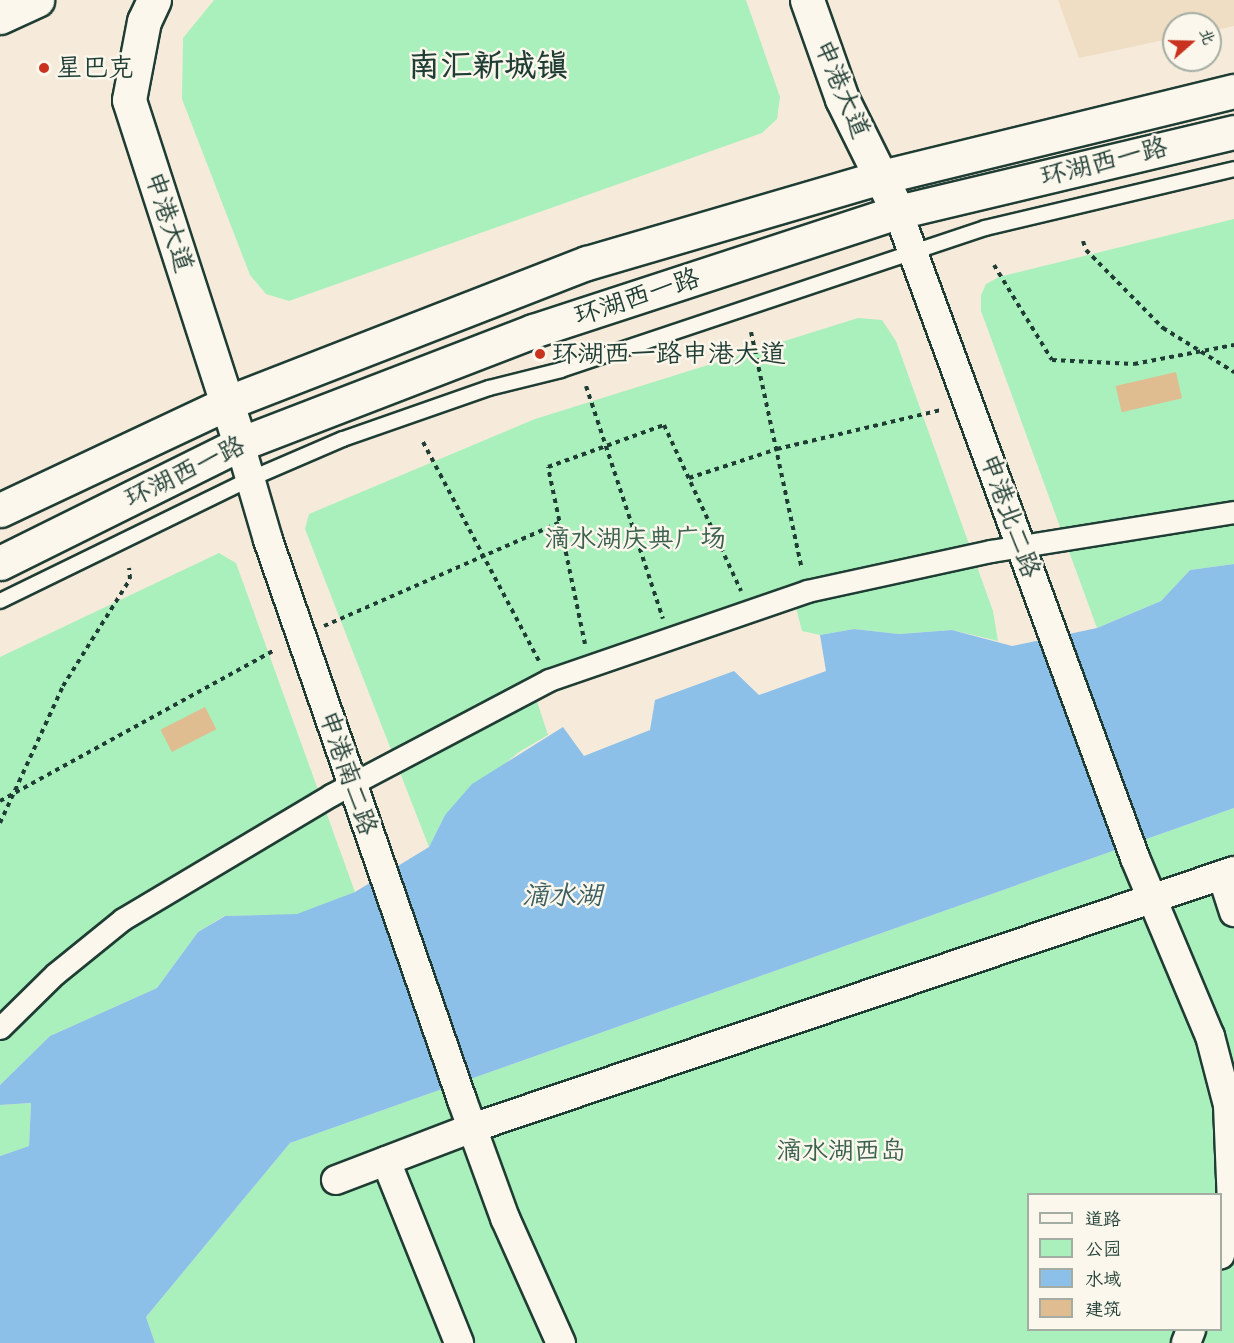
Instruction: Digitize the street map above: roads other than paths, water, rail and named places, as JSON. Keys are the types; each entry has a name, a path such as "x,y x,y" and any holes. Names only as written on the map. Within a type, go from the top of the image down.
{"main road":[{"path":"0,17 37,0"},
{"name":"申港大道","path":"154,0 144,21 129,100 240,444"},
{"name":"申港大道","path":"807,0 842,99 881,177"},
{"name":"环湖西一路","path":"0,510 227,403 587,263 881,177 1234,91"},
{"name":"环湖西一路","path":"0,563 240,444 533,331 898,212 1234,132"},
{"name":"申港北二路","path":"881,177 898,212"}],"street":[{"name":"申港北二路","path":"898,212 1135,858 1210,1036 1228,1105 1232,1204 1222,1250"},
{"name":"申港南二路","path":"240,444 351,784 462,1100 505,1218 561,1343"},
{"path":"0,1028 54,974 123,919 351,784 549,680 807,591 1020,546 1234,512"},
{"path":"336,1180 472,1128 1228,873 1234,912"},
{"path":"386,1161 459,1343"}],"lane":[{"path":"0,601 250,479 343,439 489,388 561,370 914,251 1008,222 1234,169"}],"water":[{"name":"滴水湖","path":"1234,564 1234,808 290,1143 146,1317 155,1343 0,1343 0,1156 29,1146 31,1103 0,1105 0,1085 50,1036 157,988 198,932 225,916 297,914 355,892 429,847 445,815 472,784 563,727 584,756 650,730 655,700 734,671 759,695 826,671 820,635 854,629 899,634 952,630 1012,646 1097,628 1161,601 1190,570"}],"place":[{"name":"星巴克","path":"44,68"},
{"name":"环湖西一路申港大道","path":"540,354"}],"district":[{"name":"南汇新城镇","path":"488,66"}],"park label":[{"name":"滴水湖庆典广场","path":"635,539"},
{"name":"滴水湖西岛","path":"841,1151"}]}
